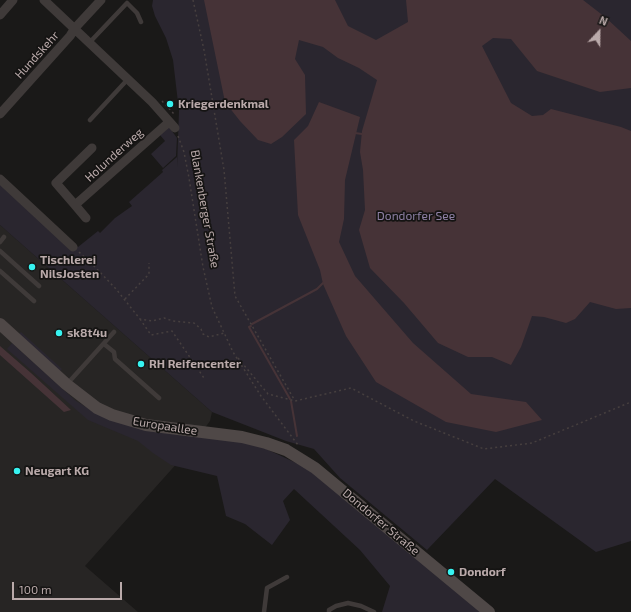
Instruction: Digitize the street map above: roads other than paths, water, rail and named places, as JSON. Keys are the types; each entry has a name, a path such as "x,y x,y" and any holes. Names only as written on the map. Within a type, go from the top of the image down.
{"main road":[{"name":"Europaallee","path":"0,324 66,384 97,408 112,415 129,421 164,428 242,437 266,443"},
{"name":"Dondorfer Straße","path":"266,443 286,450 316,468 489,612"}],"street":[{"path":"1,13 13,0"},
{"path":"44,0 128,79"},
{"name":"Hundskehr","path":"1,111 101,0"},
{"name":"Holunderweg","path":"75,205 172,125 152,102 128,79"},
{"name":"Holunderweg","path":"86,218 56,183 92,148"},
{"path":"0,179 73,247"}],"lane":[{"path":"90,42 127,3 137,12 141,22"},
{"path":"90,120 128,79"},
{"path":"0,242 4,237"},
{"path":"0,251 39,286"},
{"path":"0,272 34,300"},
{"path":"66,384 114,332"},
{"path":"104,344 114,352 115,359 160,398"},
{"path":"264,612 267,588 287,577"},
{"path":"329,612 329,610 336,606 348,603 361,606 374,612"}],"waterway":[{"path":"355,133 362,134"},
{"path":"252,324 317,289 323,283"},
{"path":"251,326 249,327 290,399"},
{"path":"291,401 297,436"}],"place":[{"name":"Kriegerdenkmal","path":"170,104"},
{"name":"Tischlerei NilsJosten","path":"32,267"},
{"name":"sk8t4u","path":"59,333"},
{"name":"RH Reifencenter","path":"141,364"},
{"name":"Neugart KG","path":"17,471"},
{"name":"Dondorf","path":"451,572"}],"park label":[{"name":"Dondorfer See","path":"416,216"}]}
